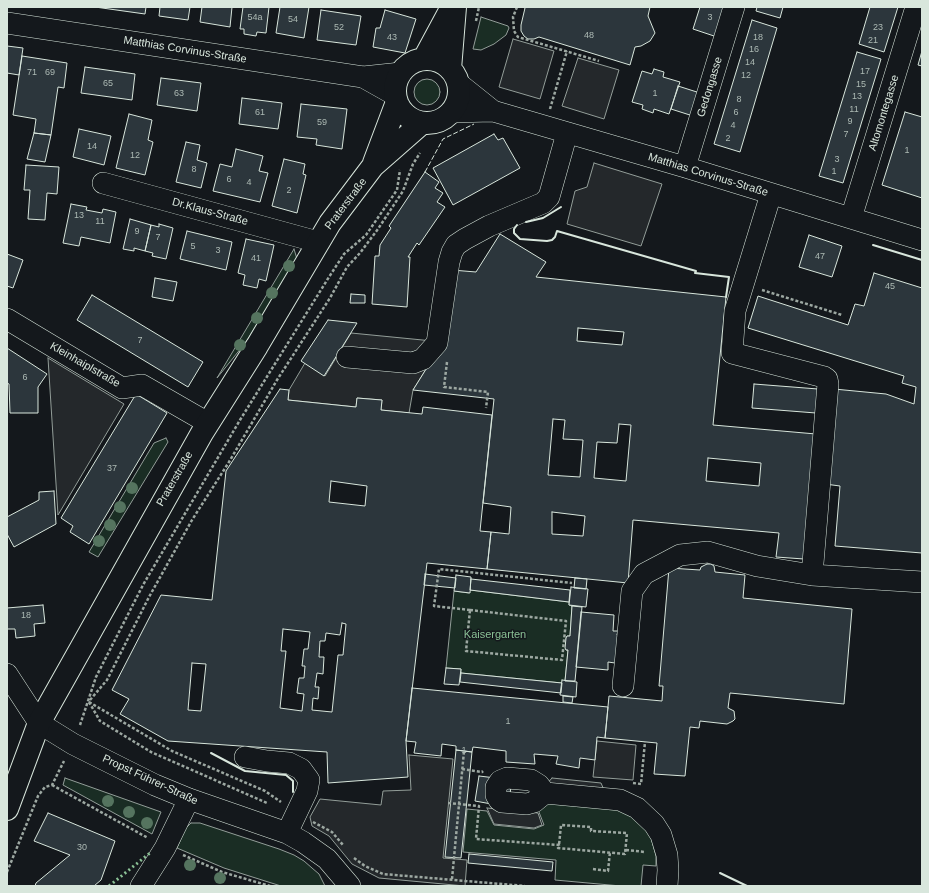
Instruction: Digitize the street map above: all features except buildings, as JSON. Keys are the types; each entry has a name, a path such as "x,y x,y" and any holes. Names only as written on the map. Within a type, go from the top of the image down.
{"main road":[{"path":"424,59 452,7"},
{"path":"454,76 438,61 424,59 411,63 401,72 396,83 396,98 404,113 415,121 422,123 435,122 441,120 451,112 458,100 454,76 455,7"},
{"name":"Praterstraße","path":"373,166 396,98"},
{"name":"Praterstraße","path":"7,809 39,723 144,534 208,423 257,346 330,223 373,166 422,123"}],"street":[{"name":"Gedongasse","path":"685,167 734,7"},
{"name":"Altomontegasse","path":"851,218 916,7"},
{"name":"Matthias Corvinus-Straße","path":"7,23 363,77 401,72"},
{"name":"Matthias Corvinus-Straße","path":"454,76 493,111"},
{"name":"Matthias Corvinus-Straße","path":"363,77 396,98"},
{"name":"Matthias Corvinus-Straße","path":"451,112 493,111 685,167 922,240"},
{"path":"347,357 412,363 423,358 437,343 449,262 456,245 489,226 543,203 549,197 567,133"},
{"name":"Dr.Klaus-Straße","path":"103,183 318,242"},
{"path":"770,194 735,311 732,353 824,377 827,380 812,575"},
{"name":"Kleinhaiplstraße","path":"7,319 122,388 142,385 208,423"},
{"path":"623,686 632,591 644,574 680,555 708,552 757,566 812,575 922,582"},
{"name":"Propst Führer-Straße","path":"7,674 39,723 73,744 155,785 189,799 288,833 327,859 349,886"},
{"path":"245,757 289,763 301,769 309,780 307,791 288,833"},
{"path":"545,793 620,800 637,808 654,824 660,835 667,855 667,886"},
{"path":"141,886 165,848 189,799"}],"path":[{"path":"516,7 513,18 514,31 518,38 599,61"},
{"path":"545,126 567,51"},
{"path":"88,702 107,680 149,597 192,520 229,462 277,380 330,298 347,268 378,229 403,191 413,164 422,150 417,142 406,137"},
{"path":"7,872 38,796 45,788 52,785 73,744 96,677 143,585 240,420 329,277 344,254 366,235 398,190 400,167"},
{"path":"759,289 842,315"},
{"path":"470,610 466,651 562,660 566,621 470,610 434,606 439,569 572,583"},
{"path":"88,702 100,721 151,752 277,808 296,814 332,832 346,848"},
{"path":"88,702 172,751 265,791 296,814"},
{"path":"642,784 645,742"},
{"path":"452,880 464,751"},
{"path":"448,803 479,806 476,839 559,845"},
{"path":"561,825 591,827 591,831 627,834 625,854 558,848 559,845 561,825"},
{"path":"593,869 608,871 610,852"},
{"path":"350,853 365,866 383,874 525,886"}],"green space":[{"path":"481,17 508,26 509,28 506,35 494,44 481,50 473,49"},
{"path":"427,79 436,83 440,92 436,101 427,105 418,101 414,92 418,83"},
{"path":"294,249 297,259 246,342 217,378"},
{"path":"166,438 168,442 98,557 89,552 154,443"},
{"name":"Kaisergarten","path":"470,590 569,602 569,605 572,606 570,636 567,636 566,638 566,650 568,650 565,681 562,683 461,673 461,669 446,668 454,591 469,593"},
{"path":"65,778 161,812 152,834 63,785"},
{"path":"548,801 608,806 628,812 650,834 656,856 656,866 643,865 641,886 621,886 555,880 556,860 463,852 467,809 487,811 494,825 534,829 544,825 537,807"},
{"path":"191,823 200,823 294,855 304,861 319,874 325,886 281,886 224,868 177,848 185,829"}],"shaded area":[{"path":"513,39 554,51 540,99 499,87"},
{"path":"578,58 619,70 604,119 562,106"},
{"path":"594,163 662,184 641,246 567,224 575,191 587,187"},
{"path":"351,333 443,342 413,390 409,413 381,410 382,400 357,398 356,407 288,400 289,390 305,363 325,376"},
{"path":"48,358 124,404 58,515"},
{"path":"597,741 636,745 633,780 593,777"},
{"path":"409,755 453,759 443,858 467,860 465,886 379,878 352,864 329,836 312,826 310,817 320,799 381,805 383,791 411,790"},
{"path":"552,778 601,783 604,790 546,785"},
{"path":"487,808 538,813 542,825 534,828 494,824"}],"hedge":[{"path":"109,886 150,853"}],"fence":[{"path":"425,172 443,139 474,124"}],"wall":[{"path":"526,222 543,218 561,207"},
{"path":"517,225 514,229 514,233 520,239 552,240 557,231 696,271 695,273 729,277 726,297"},
{"path":"873,245 922,260"},
{"path":"211,753 245,771 286,775 293,781 293,792"},
{"path":"720,873 747,886"}]}
